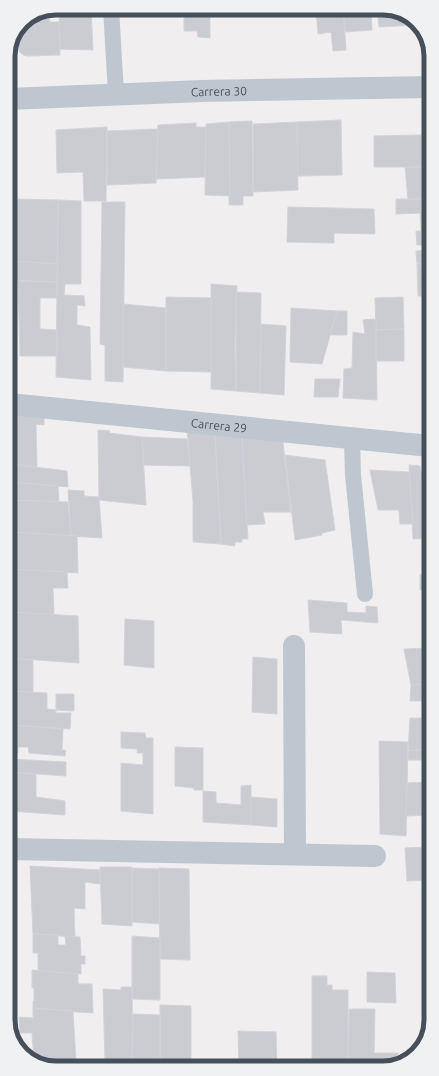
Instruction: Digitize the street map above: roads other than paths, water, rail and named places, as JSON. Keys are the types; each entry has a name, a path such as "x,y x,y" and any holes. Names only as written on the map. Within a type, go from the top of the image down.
{"street":[{"name":"Carrera 30","path":"15,99 202,91 424,87"},
{"name":"Carrera 29","path":"15,405 424,445"},
{"path":"294,646 295,854"},
{"path":"15,849 375,856"}],"lane":[{"path":"111,15 116,94"},
{"path":"352,439 352,475 365,594"}]}
